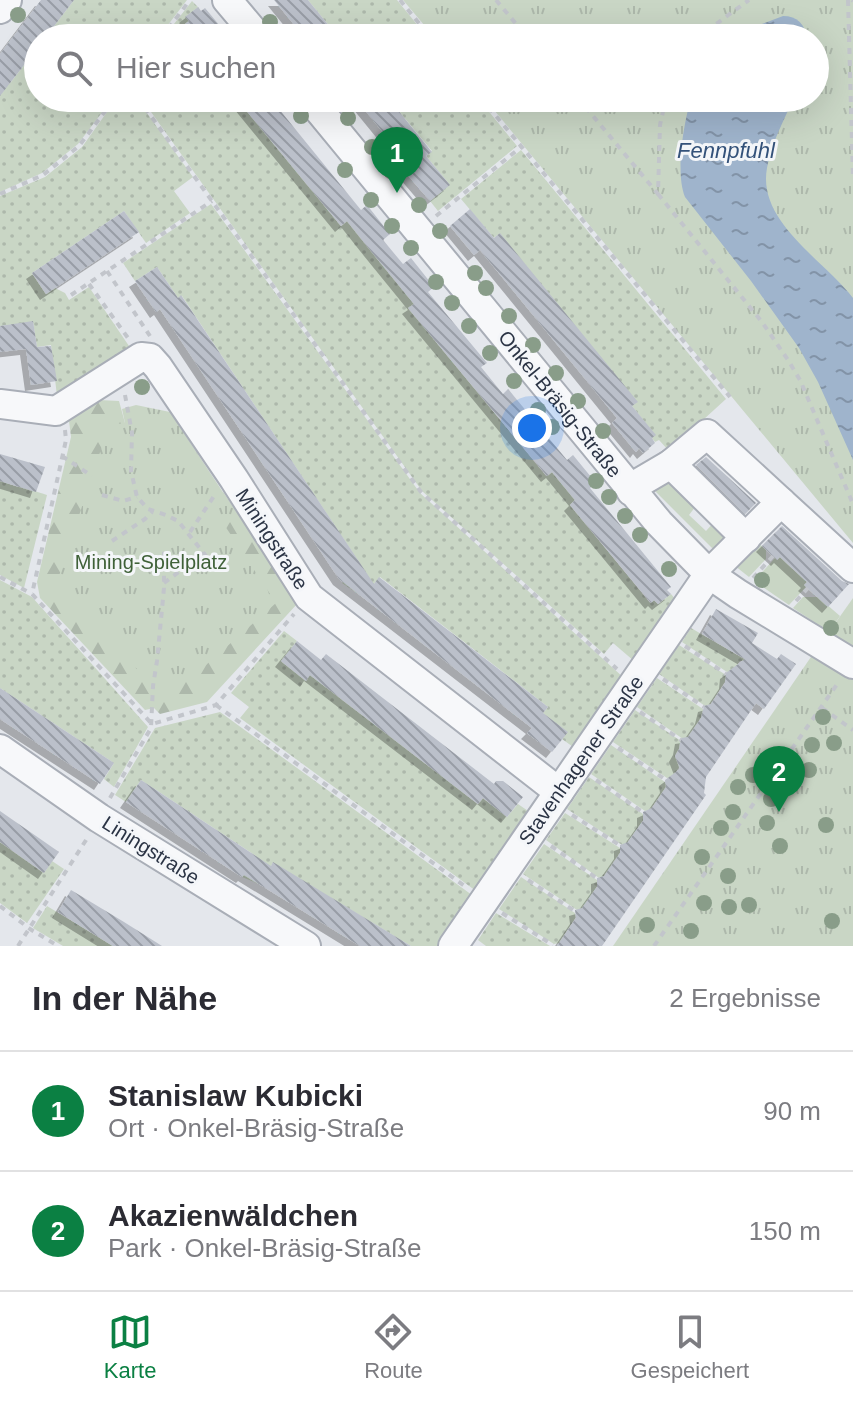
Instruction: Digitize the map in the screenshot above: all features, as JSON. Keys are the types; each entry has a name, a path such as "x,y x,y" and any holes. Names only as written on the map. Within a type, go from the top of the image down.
{"street":[{"path":"0,9 7,0"},
{"path":"227,0 247,24"},
{"name":"Onkel-Bräsig-Straße","path":"321,112 659,523 709,574 852,663"},
{"path":"0,404 56,411 146,346"},
{"name":"Miningstraße","path":"146,346 146,356 158,367 234,479 309,597 556,796"},
{"path":"631,491 707,434 853,568"},
{"path":"671,464 746,538"},
{"name":"Stavenhagener Straße","path":"453,946 709,574 781,502"},
{"name":"Liningstraße","path":"0,749 99,818 306,946"}],"path":[{"path":"172,24 190,0"},
{"path":"400,0 420,24"},
{"path":"496,0 516,24"},
{"path":"716,24 749,0"},
{"path":"851,0 853,179"},
{"path":"0,194 43,175 79,146 104,112"},
{"path":"148,112 421,492 634,683 681,740"},
{"path":"492,112 730,397"},
{"path":"590,112 762,322 788,360 800,380 853,504"},
{"path":"658,194 663,112"},
{"path":"419,230 521,147"},
{"path":"71,295 212,201"},
{"path":"107,271 146,346"},
{"path":"89,283 146,346"},
{"path":"128,408 132,433 131,471 137,497 144,506 172,517 205,554 164,583"},
{"path":"32,594 66,440 65,426"},
{"path":"62,456 92,476"},
{"path":"189,533 221,489"},
{"path":"102,495 123,501 137,497"},
{"path":"112,541 153,511"},
{"path":"18,946 99,818 151,728 164,583 164,550"},
{"path":"0,577 32,594 152,724"},
{"path":"152,724 216,705 309,597"},
{"path":"668,634 726,674"},
{"path":"654,946 852,663"},
{"path":"634,683 704,707"},
{"path":"216,705 498,911 553,945"},
{"path":"822,707 853,730"},
{"path":"599,733 666,780"},
{"path":"575,768 644,813"},
{"path":"556,796 566,811 621,846"},
{"path":"529,836 539,843 545,842 598,879"},
{"path":"507,867 576,912"},
{"path":"0,906 58,946"}],"green space":[{"path":"74,0 187,0 169,24 56,24"},
{"path":"308,0 397,0 417,24 328,24"},
{"path":"403,0 853,0 853,543 496,112 829,112 829,24 423,24"},
{"path":"192,1 198,7 186,17 189,21 185,24 174,24"},
{"path":"24,65 24,112 102,112 78,144 42,173 0,192 0,91"},
{"path":"107,112 146,112 193,177 174,191 190,213 146,243 124,211 32,273 46,294 55,288 65,293 69,300 89,287 129,346 57,396 51,345 37,347 33,322 0,326 0,196 45,177 82,147"},
{"path":"151,112 247,112 341,226 347,221 414,304 409,309 546,476 552,472 575,500 570,505 650,603 654,600 658,604 671,594 676,600 634,661 613,643 604,654 422,491"},
{"path":"400,112 489,112 517,146 438,211 430,201 449,184 426,156 432,151"},
{"path":"521,150 726,399 669,451 659,440 655,442 652,438 655,435 632,406 637,402 499,234 494,238 461,199"},
{"path":"211,204 420,493 624,678 576,749 562,739 567,732 543,713 548,707 380,577 363,597 342,583 363,568 182,296 178,298 157,267 135,281 123,263"},
{"name":"Mining-Spielplatz","path":"99,400 119,401 125,423 225,525 223,492 298,603 207,702 160,714 154,708 145,710 40,598 37,582 71,437 69,421"},
{"name":"Mining-Spielplatz","path":"136,405 170,412 238,515 225,526 276,603 198,672 155,688 56,585 109,425 125,423 122,409"},
{"path":"663,475 699,502 689,515 706,531 716,520 731,534 720,556 651,487"},
{"path":"0,481 47,495 24,588 0,575"},
{"path":"753,538 766,550 766,559 749,577 730,562"},
{"path":"780,557 807,582 789,605 754,581 775,558"},
{"path":"0,580 32,597 148,727 114,787 104,779 114,763 0,688"},
{"path":"803,597 818,597 840,616 829,632 793,608"},
{"path":"853,598 853,646 829,632"},
{"path":"691,628 746,661 740,661 733,671 727,672 682,642"},
{"path":"284,631 297,641 282,662 305,680 310,675 478,804 483,798 507,817 518,804 531,813 476,891 240,718 249,707 231,693"},
{"path":"679,645 726,675 710,705 705,706 659,674"},
{"path":"813,654 853,679 853,946 613,946"},
{"path":"657,678 703,709 704,714 688,737 683,739 637,707"},
{"path":"635,710 681,741 675,756 681,764 673,777 667,778 613,742"},
{"path":"220,712 472,895 438,946 411,946 273,863 259,884 242,877 256,856 141,780 126,802 115,795 155,728"},
{"path":"611,745 665,782 667,786 650,810 645,811 591,774"},
{"path":"589,777 643,814 644,819 627,843 622,845 567,809"},
{"path":"565,813 620,848 621,852 604,877 599,878 546,840"},
{"path":"0,842 44,873 52,861 64,869 27,923 0,903"},
{"path":"544,844 597,880 598,885 582,909 577,910 523,874"},
{"path":"521,877 575,913 576,917 559,943 554,944 499,909"},
{"path":"47,906 113,946 63,946 33,928"},
{"path":"496,913 550,946 486,946 478,940"}],"water":[{"path":"783,16 792,17 801,24 762,24"},
{"name":"Fennpfuhl","path":"688,112 787,112 767,168 767,188 772,206 782,223 853,298 853,460 799,348 685,197 681,174 683,134"}],"building":[{"path":"41,0 74,0 56,24 24,24 24,65 0,96 0,54"},
{"path":"274,0 308,0 328,24 294,24"},
{"path":"198,7 201,11 205,8 218,24 185,24 189,21 185,17"},
{"path":"247,112 281,112 361,210 367,205 390,234 383,240 403,264 411,258 434,287 428,292 487,363 481,367 503,394 508,389 567,460 573,455 596,483 590,488 671,587 667,590 671,594 658,604 654,600 651,603 570,505 575,500 552,472 547,476 408,308 414,304 347,221 341,226"},
{"path":"366,112 399,112 432,152 426,156 450,185 430,201 406,173 412,168"},
{"path":"470,209 494,238 500,233 638,402 632,406 656,435 652,438 655,443 643,453 639,448 636,452 612,423 617,418 480,250 474,255 450,226"},
{"path":"124,211 139,232 46,294 32,273"},
{"path":"157,267 178,298 181,295 374,584 379,577 548,707 543,713 568,732 552,752 527,733 532,728 339,579 160,309 156,312 135,281"},
{"path":"33,321 37,347 51,346 57,381 31,385 26,349 0,352 0,326"},
{"path":"0,454 45,467 36,492 0,481"},
{"path":"706,457 756,503 745,514 696,465"},
{"path":"782,526 849,584 828,607 780,557 777,560 762,546"},
{"path":"716,609 758,633 752,643 777,659 781,654 796,664 764,709 756,703 706,777 706,795 602,946 557,946 576,918 575,910 582,908 597,887 597,878 604,876 620,853 620,845 628,842 643,821 643,812 652,808 666,787 665,780 680,769 675,756 681,738 688,737 701,718 704,706 711,704 725,683 726,673 745,659 702,634"},
{"path":"297,641 321,660 326,654 494,784 503,781 523,797 507,817 483,798 478,804 310,675 306,681 281,661"},
{"path":"0,688 114,763 100,784 0,719"},
{"path":"141,780 271,866 273,862 411,946 360,946 244,875 242,877 126,802"},
{"path":"0,811 59,852 44,873 0,842"},
{"path":"71,890 162,946 113,946 58,912"}],"place":[{"name":"Stanislaw Kubicki","path":"397,193"},
{"name":"Akazienwäldchen","path":"779,812"}]}
